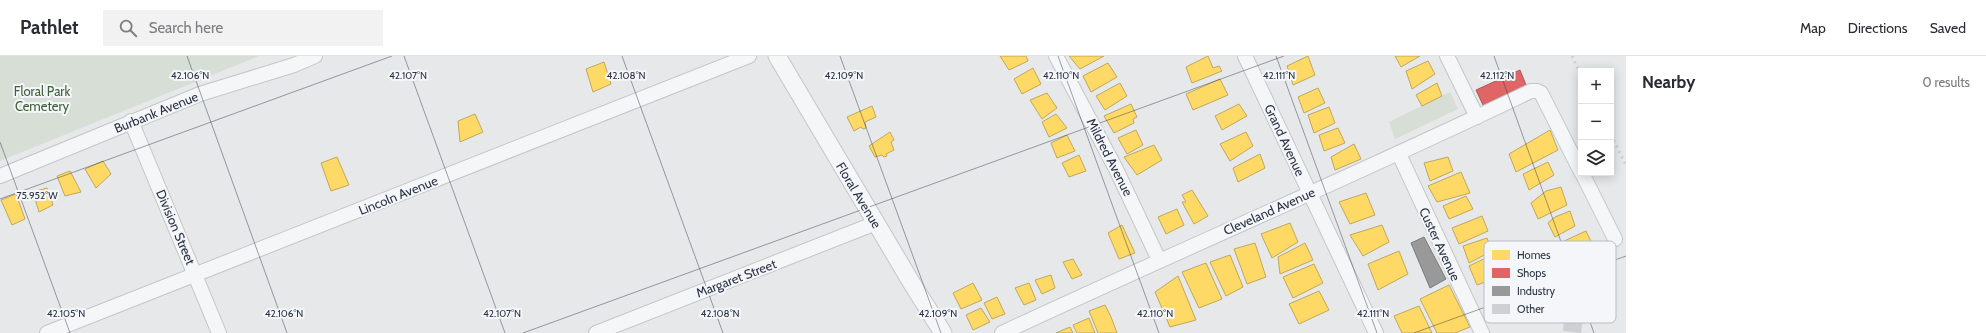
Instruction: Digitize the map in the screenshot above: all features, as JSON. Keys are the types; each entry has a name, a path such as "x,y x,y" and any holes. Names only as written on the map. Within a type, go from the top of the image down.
{"street":[{"name":"Burbank Avenue","path":"0,176 200,94 294,65 316,56"},
{"name":"Lincoln Avenue","path":"47,333 749,56"},
{"name":"Floral Avenue","path":"777,56 943,333"},
{"name":"Mildred Avenue","path":"1056,56 1116,169 1159,260"},
{"name":"Grand Avenue","path":"1245,56 1376,333"},
{"path":"1447,56 1476,117"},
{"name":"Cleveland Avenue","path":"1002,333 1159,260 1399,154 1531,91 1536,90 1541,93 1578,166"},
{"name":"Division Street","path":"131,121 196,274 219,333"},
{"name":"Custer Avenue","path":"1399,154 1482,333"},
{"path":"1583,176 1615,239"},
{"name":"Margaret Street","path":"596,333 876,223"}],"green space":[{"name":"Floral Park Cemetery","path":"0,56 259,56 0,161"},
{"path":"1450,92 1458,109 1395,139 1389,122"}],"building: Homes":[{"path":"1000,56 1026,56 1028,61 1009,70"},
{"path":"1069,56 1104,56 1080,69"},
{"path":"1208,56 1213,68 1219,66 1222,71 1192,83 1186,67"},
{"path":"1308,56 1315,75 1293,85 1287,66"},
{"path":"1395,56 1420,56 1401,67"},
{"path":"1428,61 1435,74 1412,89 1406,71"},
{"path":"604,62 611,84 593,92 586,69"},
{"path":"1108,63 1117,77 1091,92 1083,76"},
{"path":"1033,68 1041,84 1022,94 1014,79"},
{"path":"1220,79 1228,95 1193,110 1186,94"},
{"path":"1120,83 1127,96 1105,110 1096,96"},
{"path":"1437,83 1442,96 1422,106 1416,95"},
{"path":"1318,88 1325,103 1304,113 1298,97"},
{"path":"1047,93 1057,108 1042,119 1030,100"},
{"path":"1131,104 1137,117 1133,119 1134,123 1114,133 1104,116"},
{"path":"1239,104 1247,116 1222,130 1215,116"},
{"path":"872,106 876,117 865,122 866,128 863,129 861,127 854,131 847,117"},
{"path":"1329,107 1335,123 1314,133 1308,115"},
{"path":"475,114 483,132 460,142 458,121"},
{"path":"1056,114 1067,128 1049,137 1042,122"},
{"path":"1338,128 1345,143 1324,151 1319,135"},
{"path":"1136,130 1143,145 1127,154 1118,138"},
{"path":"1550,130 1558,150 1516,172 1509,154"},
{"path":"890,132 894,140 891,142 894,150 886,154 887,156 884,157 882,155 875,157 869,146"},
{"path":"1246,132 1253,146 1230,161 1220,144"},
{"path":"1067,135 1075,151 1057,158 1051,143"},
{"path":"1354,144 1361,159 1335,170 1331,157"},
{"path":"1154,145 1162,160 1137,175 1124,157"},
{"path":"1260,154 1265,168 1238,182 1233,168"},
{"path":"1079,155 1086,171 1069,177 1062,163"},
{"path":"337,157 349,185 331,191 321,163"},
{"path":"1448,157 1453,171 1430,181 1424,163"},
{"path":"103,161 111,174 96,188 85,169"},
{"path":"1548,162 1554,175 1529,190 1523,174"},
{"path":"70,171 81,192 65,196 57,176"},
{"path":"1461,172 1470,193 1437,202 1428,186"},
{"path":"1561,187 1567,205 1538,219 1531,203 1546,191"},
{"path":"47,188 53,205 39,212 33,192"},
{"path":"1192,190 1208,216 1194,224 1182,202 1186,202 1182,195"},
{"path":"1366,193 1375,215 1350,224 1339,202"},
{"path":"16,194 25,219 12,225 1,200"},
{"path":"1466,196 1473,209 1449,219 1443,206"},
{"path":"1177,209 1184,225 1166,234 1158,217"},
{"path":"1570,211 1575,226 1555,237 1548,223 1555,217"},
{"path":"1482,216 1488,231 1459,244 1452,228"},
{"path":"1290,223 1298,242 1272,258 1261,234"},
{"path":"1122,225 1135,253 1119,259 1108,233"},
{"path":"1382,225 1389,242 1363,256 1350,235"},
{"path":"1586,231 1591,241 1564,241"},
{"path":"1487,238 1488,241 1484,241 1484,255 1469,263 1463,246"},
{"path":"1255,243 1266,277 1247,284 1234,249"},
{"path":"1305,243 1313,260 1280,274 1278,257"},
{"path":"1399,251 1408,274 1378,290 1368,264"},
{"path":"1230,255 1243,287 1226,296 1210,262"},
{"path":"1073,259 1082,275 1072,279 1063,262"},
{"path":"1484,259 1484,282 1477,285 1469,266"},
{"path":"1206,263 1222,299 1199,308 1182,272"},
{"path":"1314,264 1323,283 1293,298 1283,277"},
{"path":"1051,275 1055,288 1042,294 1035,280"},
{"path":"1178,276 1196,320 1170,327 1155,292"},
{"path":"973,283 982,300 961,309 953,293"},
{"path":"1029,283 1036,300 1024,305 1015,288"},
{"path":"1449,285 1470,327 1455,333 1437,333 1420,299"},
{"path":"1319,291 1329,310 1299,324 1289,304"},
{"path":"997,297 1005,314 992,319 984,303"},
{"path":"1105,305 1117,333 1098,333 1089,311"},
{"path":"1419,306 1432,333 1402,333 1394,316"},
{"path":"981,308 990,322 973,330 966,315"},
{"path":"1089,318 1095,333 1077,333 1073,325"},
{"path":"1070,327 1073,333 1056,333"}],"building: Shops":[{"path":"1520,70 1526,85 1483,105 1476,90"}],"building: Industry":[{"path":"1424,237 1446,279 1430,288 1411,243"}],"building: Other":[{"path":"1564,323 1582,323 1581,333 1563,331"}],"railway":[{"path":"1572,56 1578,69"},
{"path":"1614,140 1626,165"}]}
